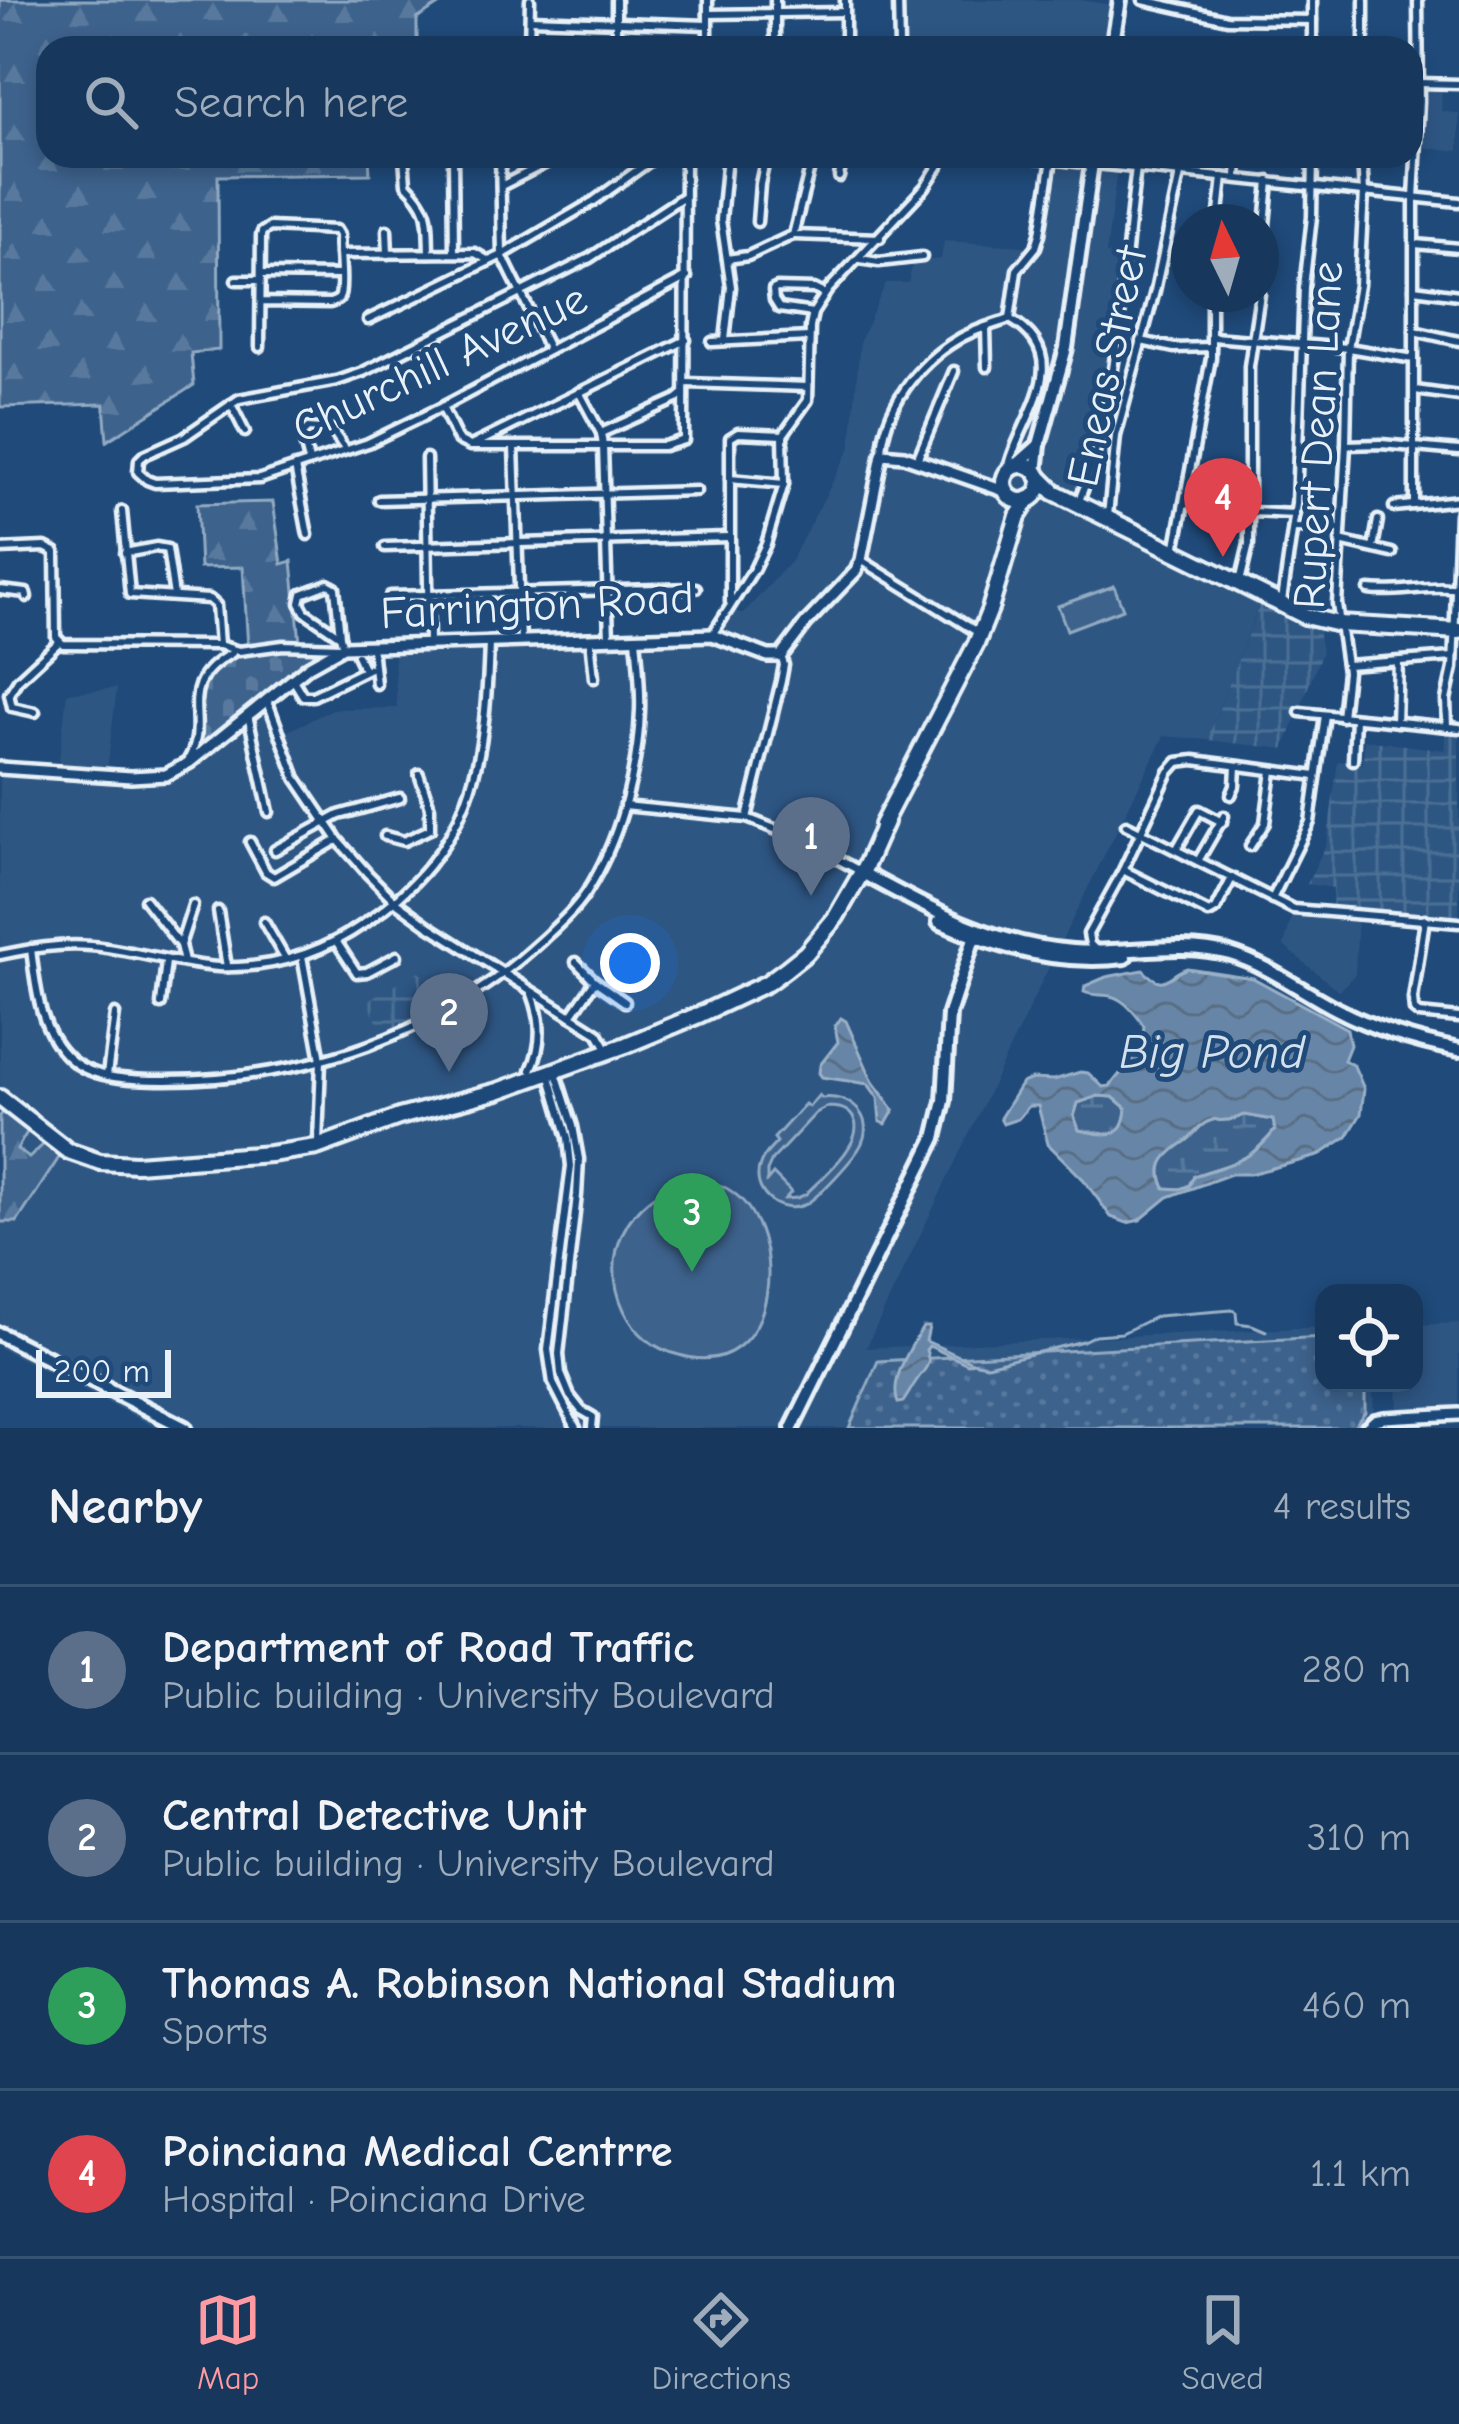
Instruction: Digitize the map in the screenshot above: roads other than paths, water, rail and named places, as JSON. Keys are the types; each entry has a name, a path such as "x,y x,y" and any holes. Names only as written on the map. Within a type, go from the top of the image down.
{"main road":[{"path":"1114,36 1120,0"},
{"path":"0,1098 63,1148 100,1162 136,1164 317,1147 608,1051 766,982 806,953 859,874 980,634 1018,516 1021,485 1039,445 1066,348 1091,168"},
{"path":"1021,485 1039,445"},
{"path":"1021,485 1077,504 1305,616 1339,624 1456,630"},
{"path":"859,874 979,935 1037,953 1077,959 1195,953 1269,972"},
{"path":"979,935 1062,950 1162,946 1240,958 1349,1016 1459,1050"},
{"path":"795,1428 934,1138 944,1101 952,1003 979,935"},
{"path":"0,1330 185,1428"}],"street":[{"path":"529,36 530,0"},
{"path":"616,0 616,36"},
{"path":"708,0 708,36"},
{"path":"775,0 775,36"},
{"path":"844,0 845,36"},
{"path":"898,0 899,36"},
{"path":"1143,0 1227,19 1312,20"},
{"path":"1312,0 1312,36"},
{"path":"1364,0 1364,36"},
{"path":"1418,0 1418,36"},
{"path":"708,14 845,12"},
{"path":"530,19 708,26"},
{"path":"1423,83 1459,84"},
{"path":"405,168 406,184 421,198 427,213 429,253"},
{"path":"453,168 454,252"},
{"path":"501,168 502,255 549,350"},
{"path":"502,186 537,168"},
{"path":"368,320 502,255 640,168"},
{"path":"442,407 458,440 470,446 679,444 684,440 686,168"},
{"path":"724,340 730,287 721,220 726,168"},
{"path":"758,222 763,168"},
{"path":"793,235 810,168"},
{"path":"839,177 841,168"},
{"name":"Farrington Road","path":"182,767 342,641 372,645 712,635 759,560 784,484 783,435 807,404 813,313 938,168"},
{"path":"1010,319 1018,270 1040,234 1051,168"},
{"path":"1077,504 1114,367 1136,168 1459,202"},
{"name":"Eneas Street","path":"1108,519 1116,436 1182,168"},
{"path":"1237,168 1237,178"},
{"path":"1282,606 1295,514 1313,168"},
{"name":"Rupert Dean Lane","path":"1342,717 1346,665 1339,624 1340,530 1348,349 1359,285 1363,168"},
{"path":"1414,168 1414,505"},
{"path":"1220,204 1223,177"},
{"path":"1267,204 1269,181"},
{"path":"245,432 231,404 239,399 363,372 613,244 685,196"},
{"path":"260,347 261,236 264,230 270,226 333,228 339,235 340,254 340,295 334,302 261,302"},
{"path":"387,230 388,254"},
{"path":"727,259 748,256 793,235 880,238"},
{"path":"1414,244 1459,248"},
{"path":"340,254 454,252 481,255 489,262"},
{"path":"860,258 879,262 922,257"},
{"path":"236,280 340,275"},
{"name":"Churchill Avenue","path":"231,404 184,437 144,455 137,467 141,477 168,483 271,477 368,443 687,278"},
{"path":"813,313 779,308 773,289 814,289 824,295"},
{"path":"1414,289 1459,295"},
{"path":"1175,553 1200,426 1213,337 1212,312"},
{"path":"1240,585 1249,544 1249,366 1257,312"},
{"path":"781,656 851,578 861,560 884,435 898,400 948,346 1010,319"},
{"path":"1010,319 1035,338 1043,365 1036,403 1012,456 1021,485"},
{"path":"986,327 987,368"},
{"path":"1414,332 1459,340"},
{"path":"1213,337 1414,359"},
{"path":"712,342 809,338"},
{"path":"470,446 686,340"},
{"path":"1141,340 1174,348 1211,347"},
{"path":"917,460 954,370"},
{"path":"686,387 808,387"},
{"path":"601,433 677,400 686,387"},
{"path":"1415,390 1459,396"},
{"path":"580,392 603,446 609,639"},
{"path":"309,461 302,440 308,428 332,430 345,449"},
{"path":"730,606 731,436 783,435"},
{"path":"1346,445 1459,451"},
{"path":"514,447 520,642"},
{"path":"882,454 1021,485"},
{"path":"426,458 429,644"},
{"path":"295,467 308,535"},
{"path":"730,479 784,484"},
{"path":"379,500 695,491"},
{"path":"1394,507 1459,500"},
{"path":"1184,504 1295,514"},
{"path":"122,511 130,594 213,601 219,645"},
{"path":"1447,728 1446,700 1455,679 1459,514"},
{"path":"1373,548 1378,520"},
{"path":"1293,528 1340,530"},
{"path":"385,547 729,537"},
{"path":"1340,541 1392,553"},
{"path":"0,549 45,547 55,552 59,642"},
{"path":"125,553 167,549 174,596"},
{"path":"861,560 980,634"},
{"path":"328,584 335,587 342,641 304,612 299,603 302,594 328,584"},
{"path":"390,596 696,587"},
{"path":"1369,590 1457,588"},
{"path":"0,590 17,590 27,597"},
{"path":"712,635 768,656 781,656"},
{"path":"31,950 38,1003 56,1043 79,1065 107,1075 189,1080 288,1068 358,1051 407,1032 504,973 576,907 606,858 624,806 640,716 636,638"},
{"path":"590,639 593,678"},
{"path":"35,712 12,706 9,694 59,642 219,645 236,651 342,641"},
{"path":"0,955 89,945 166,961 227,967 286,960 336,940 396,902 449,839 466,802 479,760 489,643"},
{"path":"372,645 376,684"},
{"path":"0,768 166,775 182,767 195,744 197,686 210,669 236,651"},
{"path":"357,655 364,670"},
{"path":"747,818 783,671 781,656"},
{"path":"1346,665 1453,657"},
{"path":"1396,722 1398,662"},
{"path":"292,679 308,698 374,666"},
{"path":"267,698 296,778 355,861 396,902 598,1033 608,1051"},
{"path":"1300,712 1459,728"},
{"path":"248,713 269,812"},
{"path":"1272,899 1310,822 1325,716"},
{"path":"1353,760 1355,718"},
{"path":"1098,952 1088,934 1175,764 1189,760 1316,776"},
{"path":"1231,795 1237,766"},
{"path":"1250,845 1265,823 1272,771"},
{"path":"419,774 430,807 430,829"},
{"path":"275,850 339,815 400,798"},
{"path":"624,806 747,818 818,849 859,874"},
{"path":"1176,850 1200,807 1223,819 1198,861"},
{"path":"1126,825 1292,908 1459,923"},
{"path":"430,829 449,839"},
{"path":"385,836 404,842 430,829"},
{"path":"250,842 266,872 274,877 338,840"},
{"path":"1124,870 1209,913 1216,909 1232,878"},
{"path":"145,900 180,945 184,963"},
{"path":"180,945 193,905"},
{"path":"218,911 227,967"},
{"path":"1425,919 1414,1010 1459,1018"},
{"path":"264,922 286,960"},
{"path":"336,940 356,973 397,956"},
{"path":"302,956 321,1060 317,1147"},
{"path":"160,1004 166,961"},
{"path":"576,962 625,1002"},
{"path":"571,1016 596,981"},
{"path":"530,991 538,1011 540,1047 531,1070"},
{"path":"107,1075 115,1014"},
{"path":"551,1071 571,1160 548,1350 556,1391 576,1428"},
{"path":"551,1071 574,1130 579,1159 560,1365 570,1396 593,1417 592,1428"},
{"path":"1366,1428 1375,1420 1414,1422 1459,1414"}],"water":[{"name":"Big Pond","path":"1187,968 1253,978 1347,1029 1350,1045 1344,1060 1354,1066 1364,1089 1361,1114 1347,1137 1318,1156 1250,1174 1231,1174 1168,1197 1140,1220 1127,1223 1111,1217 1084,1180 1048,1144 1038,1106 1029,1106 1018,1119 1003,1124 1000,1118 1022,1083 1080,1072 1103,1087 1110,1086 1141,1048 1144,1026 1131,1010 1114,997 1084,992 1085,986 1143,970 1161,981","holes":["1113,1097 1126,1108 1117,1131 1079,1130 1074,1116 1078,1103","1245,1115 1273,1120 1275,1130 1247,1156 1194,1176 1189,1186 1165,1188 1162,1166 1173,1150 1207,1122"]},
{"path":"841,1018 873,1082 894,1110 886,1124 880,1122 878,1098 868,1084 819,1073 838,1042 835,1026"},
{"path":"923,1327 929,1327 926,1341 972,1362 929,1346 927,1366 898,1403 899,1374"}],"waterway":[{"path":"972,1362 987,1365 1095,1335 1122,1333 1157,1316 1232,1310 1237,1323 1266,1331"}],"place":[{"name":"Poinciana Medical Centrre","path":"1223,557"},
{"name":"Department of Road Traffic","path":"811,896"},
{"name":"Central Detective Unit","path":"449,1072"},
{"name":"Thomas A. Robinson National Stadium","path":"692,1272"}]}
